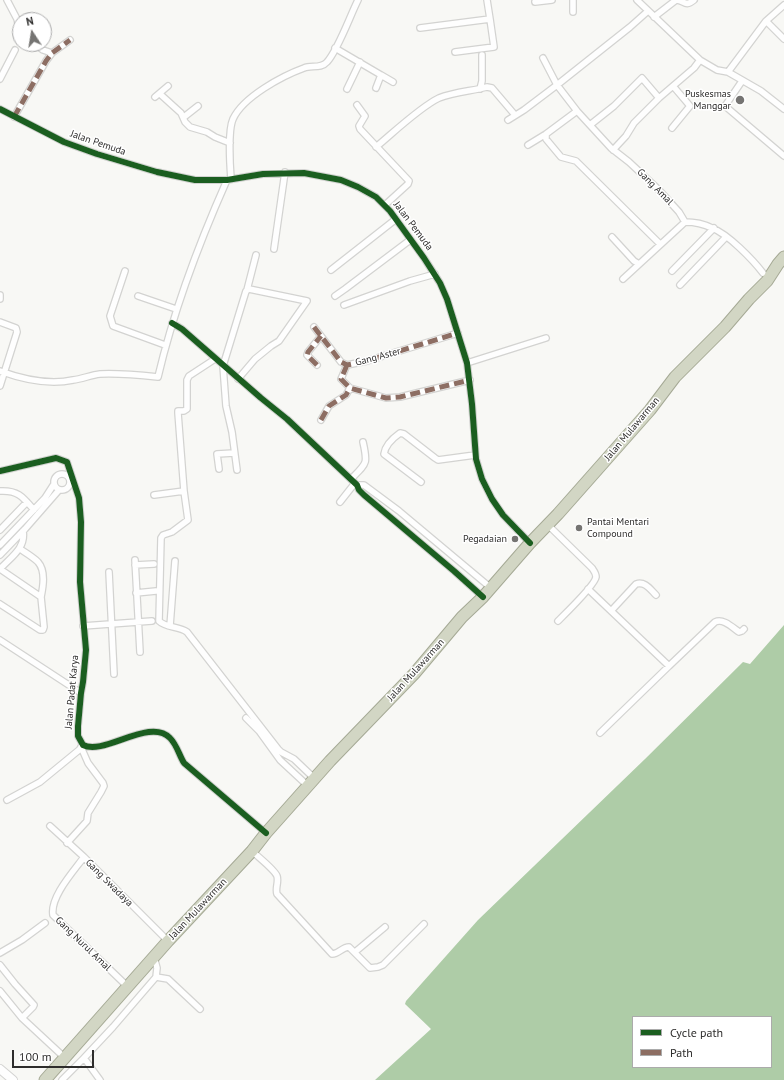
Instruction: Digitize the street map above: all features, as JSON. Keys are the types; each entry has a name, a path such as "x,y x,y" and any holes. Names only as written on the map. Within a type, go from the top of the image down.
{"highway":[{"path":"746,296 763,273 781,261"},
{"path":"746,296 766,281 781,261"},
{"name":"Jalan Mulawarman","path":"45,1080 168,940 252,850 311,782 371,717 414,674 462,617 483,597 530,543 548,525 650,410 675,377 692,361 746,296"}],"street":[{"path":"7,0 13,12"},
{"path":"2,372 16,376 49,381 71,381 98,374 158,377 165,345 176,309 208,223 229,179 230,143 233,119 238,111 247,102 264,88 281,78 304,68 318,67 325,64 335,48 358,0"},
{"path":"455,52 494,47 487,0"},
{"path":"535,2 552,0"},
{"path":"573,0 573,12"},
{"path":"637,0 700,60 717,70 728,72 761,91 784,109"},
{"path":"654,17 676,0 686,4 689,4 694,0"},
{"path":"728,72 766,21 784,5"},
{"path":"508,120 557,85 648,11"},
{"path":"420,28 490,19"},
{"path":"766,21 784,39"},
{"path":"14,117 52,53 70,40"},
{"path":"335,48 393,82"},
{"path":"0,79 14,52"},
{"path":"480,89 482,81 482,55"},
{"name":"Gang Amal","path":"543,58 557,85 577,110 613,150 629,162 659,190 679,212 685,222"},
{"path":"613,150 626,136 634,123 672,86 694,68 700,60"},
{"path":"347,89 360,62"},
{"path":"376,88 381,75"},
{"path":"590,125 614,106 642,78 659,98"},
{"path":"742,81 725,106 784,156"},
{"path":"168,86 157,95 181,113 185,122 190,127 207,132 230,143"},
{"path":"672,86 690,106 672,128"},
{"path":"376,147 417,113 439,98 488,87 495,90 507,107 515,115"},
{"path":"184,118 198,106"},
{"path":"357,106 365,116 359,126 360,129 409,181 408,184 384,204"},
{"name":"Jalan Pemuda","path":"0,109 64,142 134,165 195,180 229,179 285,172 304,172 341,180 358,186 376,197 384,204 396,219 435,274 447,299 467,363 470,380 475,455 482,479 492,499 503,515 530,543"},
{"path":"528,145 546,134 577,110"},
{"path":"546,134 546,139 561,157 576,161 660,244"},
{"path":"274,249 285,172"},
{"path":"331,270 396,219"},
{"path":"623,279 685,222 697,222 714,228 755,262 763,273"},
{"path":"672,271 714,228"},
{"path":"612,237 634,262 639,264"},
{"path":"680,284 726,237"},
{"path":"335,296 410,240"},
{"path":"237,470 232,432 226,406 223,366 247,290 256,255"},
{"path":"125,271 110,316 113,326 165,345"},
{"path":"344,305 410,281 435,274"},
{"path":"238,379 255,359 279,341 307,301 247,290"},
{"path":"138,296 176,309"},
{"path":"0,322 13,326 16,328 17,332 2,372 0,386"},
{"path":"172,323 182,329 238,379 287,419 354,482 364,495 449,566 483,597"},
{"name":"Gang Aster","path":"314,328 341,362 347,365 367,361 458,333"},
{"path":"317,365 307,355 321,336"},
{"path":"467,363 546,338"},
{"path":"215,359 189,376 187,380 187,409 178,412 184,491 188,520 172,532 163,535 161,539 159,619 162,623 187,632 278,749 294,759 311,782"},
{"path":"347,365 341,379 350,388 386,398 400,398 470,380"},
{"path":"321,420 328,406 346,395 350,388"},
{"path":"421,482 384,454 385,449 400,433 404,434 438,460 475,455"},
{"path":"340,502 365,465 366,457 363,442"},
{"path":"219,469 217,454 234,453"},
{"name":"Jalan Padat Karya","path":"0,471 56,458 67,462 72,483 79,498 81,522 80,582 86,650 78,736 88,763 104,786 88,814 87,820 67,843"},
{"path":"0,545 45,498 54,484 55,478 70,470"},
{"path":"0,554 23,531 59,490 65,490 72,483 64,474"},
{"path":"354,482 364,485 399,511 491,588"},
{"path":"54,484 59,490"},
{"path":"0,491 19,494 34,510"},
{"path":"154,495 184,491"},
{"path":"0,530 28,502"},
{"path":"548,525 592,568 596,578 588,589 558,620"},
{"path":"23,531 24,538 22,546 0,569 41,597"},
{"path":"0,604 40,630 43,630 41,597 43,586 42,569 40,564 20,549"},
{"path":"170,626 175,561"},
{"path":"140,652 135,563 154,564"},
{"path":"109,572 114,674"},
{"path":"611,611 636,584 644,584 656,595"},
{"path":"588,589 669,666"},
{"path":"136,593 156,590"},
{"path":"600,733 714,622 719,620 723,621 739,632 744,628"},
{"path":"83,626 152,621"},
{"path":"0,640 81,693"},
{"path":"246,718 259,731 280,760 311,782"},
{"path":"7,800 40,782 82,746 90,747 108,744 139,733 159,732 169,737 176,745 178,754 184,763 266,833"},
{"name":"Gang Swadaya","path":"50,826 84,857 168,940"},
{"path":"252,850 276,875 278,880 276,890 277,894 330,953 337,953 347,947 370,968 378,967 383,965 424,924"},
{"name":"Gang Nurul Amal","path":"84,857 62,888 52,906 53,915 127,986"},
{"path":"0,953 22,940 45,923"},
{"path":"354,952 386,927"},
{"path":"62,1080 113,1027 156,977 157,968 154,957"},
{"path":"0,965 34,1005 34,1007 22,1018"},
{"path":"156,977 168,979 200,1009"},
{"path":"0,991 22,1018 64,1057"},
{"path":"84,1058 100,1080"},
{"path":"0,1069 13,1080"}],"shaded area":[{"path":"784,625 784,1080 375,1080 431,1029 405,1004 406,1001 478,920 743,662 750,664"}],"marked path":[{"path":"14,117 46,61 52,53 70,40"},
{"path":"314,327 341,362 347,365 367,361 458,333"},
{"path":"317,365 307,355 321,336"},
{"path":"347,365 341,379 350,388 386,398 400,397 470,380"},
{"path":"321,420 329,406 346,395 350,388"}],"cycle path":[{"path":"0,109 64,142 97,154 157,172 195,180 227,180 263,174 304,173 341,180 376,197 390,211 440,283 447,299 467,363 476,459 482,479 492,499 503,515 530,543"},
{"path":"172,323 182,329 287,419 357,485 359,490 364,495 483,597"},
{"path":"0,471 56,458 67,462 79,498 81,522 80,582 86,650 78,736 83,745 92,747 103,746 139,734 151,732 161,733 170,738 184,763 266,833"}],"place":[{"name":"Puskesmas Manggar","path":"740,100"},
{"name":"Pantai Mentari Compound","path":"579,528"},
{"name":"Pegadaian","path":"515,539"}]}
